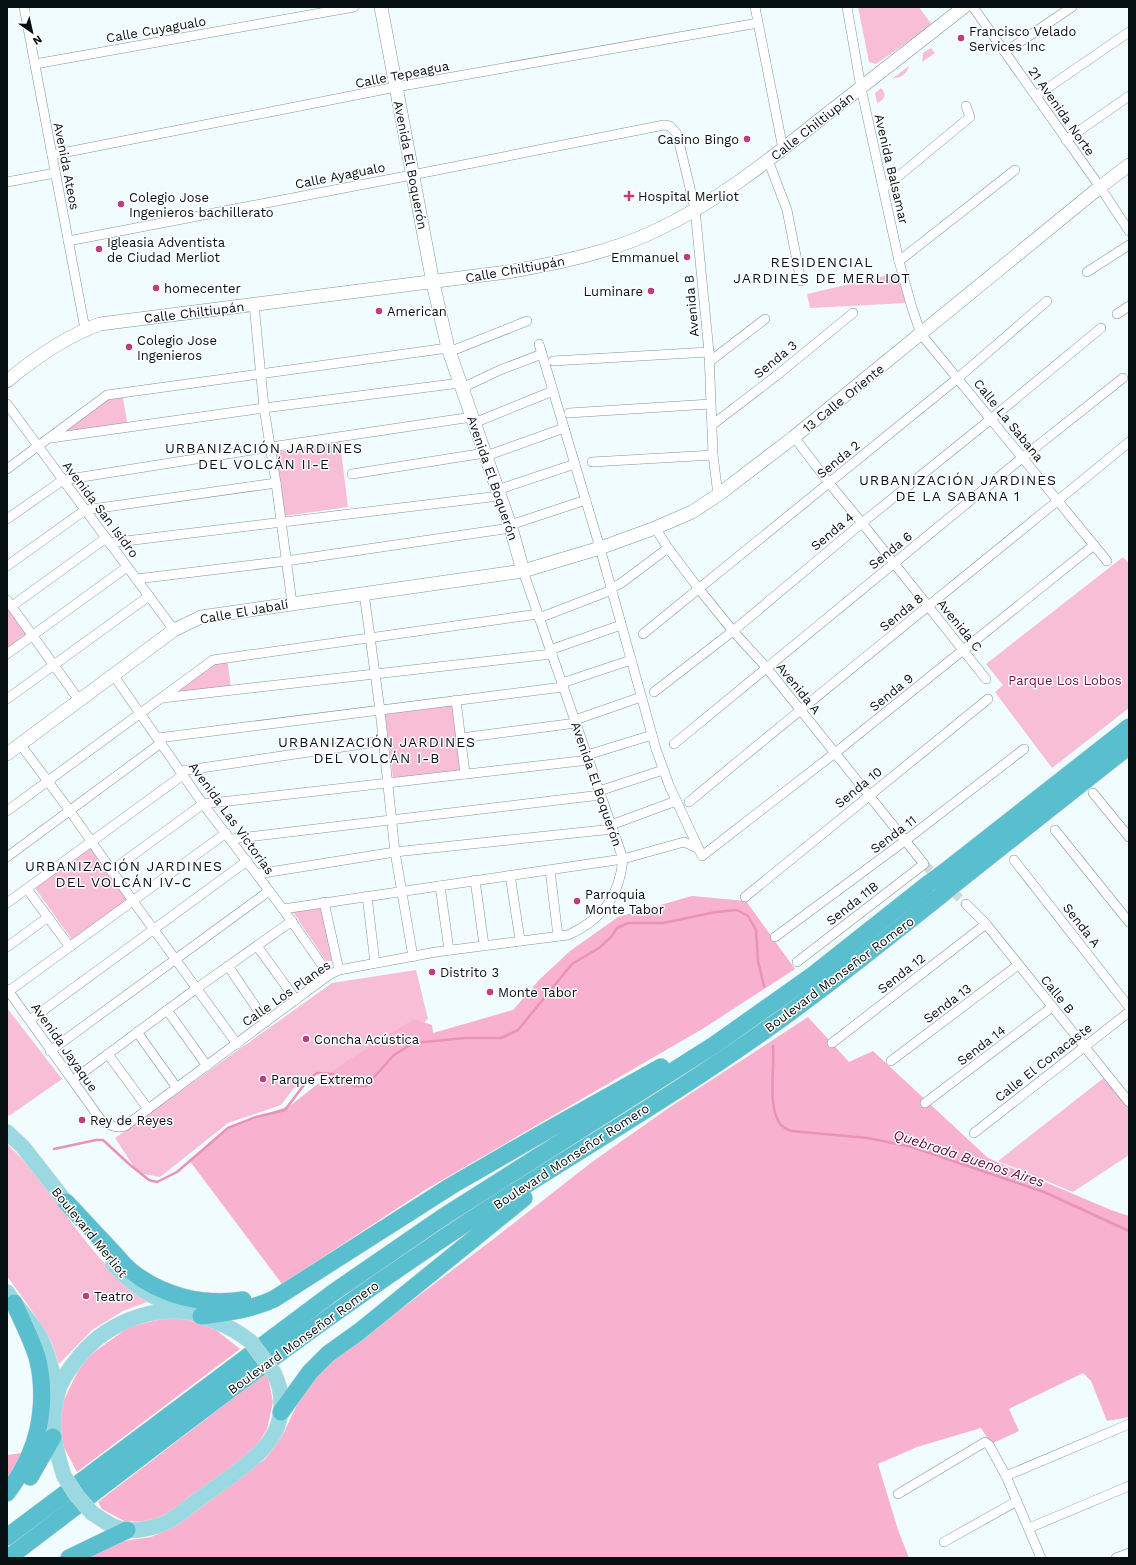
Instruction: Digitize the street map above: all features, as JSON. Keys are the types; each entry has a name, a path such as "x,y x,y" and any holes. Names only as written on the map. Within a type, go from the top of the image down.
{"highway":[{"name":"Boulevard Monseñor Romero","path":"952,876 1129,727"},
{"name":"Boulevard Monseñor Romero","path":"7,1538 334,1292 392,1251 714,1045 934,890 1129,746"},
{"name":"Boulevard Monseñor Romero","path":"8,1558 365,1291 439,1241 715,1065 816,994 934,890"},
{"path":"194,1314 228,1313 258,1307 287,1292 451,1186 760,1012"},
{"path":"281,1412 310,1372 328,1354 360,1331 516,1204 715,1065"},
{"path":"66,1202 129,1270 158,1287 186,1298 202,1301 222,1302 252,1299 265,1296 310,1276"},
{"path":"7,1494 30,1454 41,1409 41,1381 37,1359 31,1340 11,1298"},
{"path":"7,1500 29,1479 53,1437"},
{"path":"69,1558 127,1530"}],"main road":[{"name":"Avenida El Boquerón","path":"381,7 412,176 448,350 510,527 523,571"},
{"name":"Calle Chiltiupán","path":"7,381 23,368 72,336 85,329 100,324 433,283 507,272 558,263 602,251 656,231 741,181 964,7"},
{"name":"13 Calle Oriente","path":"523,571 600,548 655,528 692,512 718,495 794,437 1100,187 1129,165"},
{"name":"Calle El Jabalí","path":"7,754 174,630 200,616 523,571"},
{"name":"Boulevard Merliot","path":"7,1132 23,1147 111,1262 126,1278 150,1295 230,1328 251,1342 274,1373 280,1387 281,1412 276,1430 265,1447 223,1481 168,1521 150,1527 127,1530"},
{"path":"11,1298 40,1337 46,1350 58,1392"},
{"path":"127,1530 117,1528 92,1513 77,1496 64,1476 53,1437 58,1392 68,1372 80,1355 109,1330 129,1320 144,1315 166,1311 194,1314"}],"street":[{"name":"Avenida Ateos","path":"24,7 85,329"},
{"name":"Calle Cuyagualo","path":"34,64 354,7"},
{"path":"755,7 783,149"},
{"name":"Avenida Balsamar","path":"847,7 861,88 899,261 921,334"},
{"name":"21 Avenida Norte","path":"973,7 1100,187 1129,231"},
{"path":"1005,52 1072,7"},
{"name":"Calle Tepeagua","path":"52,155 396,87 758,23"},
{"path":"1036,96 1129,32"},
{"path":"1066,140 1129,96"},
{"path":"883,189 970,117 966,106"},
{"name":"Calle Ayagualo","path":"68,241 412,176 664,125"},
{"name":"Avenida B","path":"664,125 670,126 677,134 695,209 709,352 712,456 718,495"},
{"path":"768,160 787,210 801,281"},
{"path":"899,261 1015,170"},
{"path":"7,182 55,173"},
{"path":"1087,272 1129,245"},
{"name":"Senda 2","path":"643,634 958,378 1047,301"},
{"path":"254,304 264,408 282,521 292,603"},
{"path":"1117,314 1129,306"},
{"name":"Senda 3","path":"712,425 776,376 853,313"},
{"path":"709,362 765,319"},
{"path":"7,469 107,396 261,374 448,350 527,321"},
{"name":"Senda 4","path":"654,692 733,631 862,522 1102,328"},
{"name":"Calle La Sabana","path":"921,334 1107,560"},
{"path":"539,344 600,548 641,697 663,770 700,853"},
{"path":"554,361 709,352"},
{"path":"49,438 264,408 461,385 542,354"},
{"name":"Senda 6","path":"674,744 1022,458 1124,378"},
{"path":"7,519 63,480 271,447 473,420 553,391"},
{"name":"Avenida San Isidro","path":"7,404 174,630"},
{"path":"569,413 710,404"},
{"path":"352,474 485,455 564,428"},
{"name":"Avenida C","path":"794,437 986,679"},
{"name":"Senda 8","path":"689,802 800,709 929,606 1129,442"},
{"path":"592,462 712,456"},
{"path":"79,700 9,603 108,540 282,521 498,493 575,464"},
{"path":"7,566 85,510 276,483"},
{"path":"136,579 286,561 510,527 586,500"},
{"name":"Avenida A","path":"655,528 699,589 800,709 924,864"},
{"name":"Senda 9","path":"700,853 835,753 1094,545"},
{"path":"7,811 213,660 538,616 611,589 668,548"},
{"path":"7,654 127,567"},
{"name":"Avenida El Boquerón","path":"523,571 623,859 622,873 618,886 604,910 584,927"},
{"path":"364,593 380,710 395,852 413,957"},
{"path":"7,699 149,596"},
{"path":"162,698 551,652 621,625"},
{"path":"7,857 70,811 159,740 562,685 631,660"},
{"name":"Avenida Las Victorias","path":"114,676 203,804 292,920 329,975"},
{"path":"461,738 575,721 641,697"},
{"name":"Senda 10","path":"745,897 868,795 988,699"},
{"path":"456,700 465,774"},
{"path":"111,871 203,804 465,774 588,758 652,735"},
{"path":"7,903 182,773 383,741"},
{"path":"20,744 70,811 111,871 237,1044"},
{"name":"Senda 11","path":"775,937 906,840 1024,749"},
{"path":"8,990 133,901 229,836 392,820 600,793 663,770"},
{"path":"1093,793 1129,837"},
{"path":"257,874 395,852 612,827 676,801"},
{"path":"1055,830 1129,922"},
{"path":"283,908 623,859 684,842 700,853"},
{"name":"Senda A","path":"1014,860 1129,1007"},
{"path":"30,1020 247,861"},
{"name":"Senda 11B","path":"796,962 924,864"},
{"path":"550,870 558,936"},
{"path":"510,875 520,940"},
{"path":"475,880 484,945"},
{"path":"440,886 449,950"},
{"path":"27,889 70,947"},
{"path":"50,1051 269,891"},
{"path":"367,896 376,963"},
{"path":"324,902 339,970"},
{"name":"Calle B","path":"966,904 986,924 1129,1102"},
{"path":"7,946 48,917"},
{"path":"73,1080 292,920"},
{"name":"Senda 12","path":"832,1043 986,924"},
{"name":"Calle Los Planes","path":"101,1120 111,1126 121,1128 125,1126 329,975 339,970 449,950 568,935 584,927"},
{"path":"257,946 296,1000"},
{"name":"Senda 13","path":"891,1061 1018,965"},
{"path":"228,966 266,1022"},
{"name":"Avenida Jayaque","path":"8,990 50,1051 73,1080 101,1120"},
{"name":"Senda 14","path":"925,1102 1052,1007"},
{"path":"167,1010 207,1066"},
{"name":"Calle El Conacaste","path":"974,1133 1129,1012"},
{"path":"137,1032 177,1088"},
{"path":"108,1054 148,1109"},
{"path":"1006,1476 1129,1424"},
{"path":"898,1494 985,1442 989,1445 1006,1476 1041,1558"},
{"path":"1029,1528 1129,1486"},
{"path":"944,1542 1017,1501"},
{"path":"1116,1558 1129,1553"}],"green space":[{"path":"858,7 919,7 932,25 876,64 869,62"},
{"path":"931,48 935,53 922,62 923,53"},
{"path":"909,66 907,71 899,78 893,78"},
{"path":"881,88 884,92 884,97 877,103 875,93"},
{"path":"897,273 906,303 810,308 807,294"},
{"path":"122,393 128,427 49,438 107,395"},
{"path":"340,442 348,507 284,516 276,452"},
{"name":"Parque Los Lobos","path":"1123,557 1129,564 1129,708 1052,768 995,692 1003,685 986,664"},
{"path":"7,605 28,634 7,648"},
{"path":"227,658 231,688 161,698 213,660"},
{"path":"453,704 461,770 393,778 385,713"},
{"path":"90,847 128,901 73,941 35,888"},
{"path":"323,905 332,961 326,961 291,909"},
{"name":"Parque Extremo","path":"416,970 428,1019 374,1065 355,1077 317,1073 294,1088 281,1105 228,1123 160,1177 138,1173 115,1138 332,983"},
{"path":"7,1008 62,1079 9,1116 7,1113"},
{"path":"1105,1077 1129,1105 1129,1155 1073,1192 998,1161"},
{"path":"7,1144 43,1184 98,1256 131,1288 150,1301 123,1311 92,1330 59,1364 51,1341 37,1318 7,1276"}],"shaded area":[{"path":"692,896 746,901 795,969 704,1028 425,1190 282,1284 189,1160 230,1128 291,1105 344,1063 414,1019 432,1025 433,1033 513,1010 539,980 570,951 618,917"},
{"path":"808,1017 849,1062 873,1051 988,1158 1111,1210 1129,1216 1129,1417 1107,1421 1091,1381 1083,1373 1009,1409 1019,1431 991,1444 981,1428 917,1447 878,1464 898,1530 909,1558 78,1558 117,1542 151,1537 167,1530 237,1480 265,1459 274,1448 284,1432 305,1388 318,1372 592,1162 670,1107"},
{"path":"177,1315 206,1322 240,1349 77,1472 61,1442 59,1424 62,1404 78,1371 90,1355 129,1327"},
{"path":"267,1372 273,1402 267,1429 256,1447 201,1492 161,1518 145,1522 124,1521 102,1509 98,1502"},
{"path":"22,1453 7,1478 7,1455"}],"waterway":[{"name":"Quebrada Buenos Aires","path":"54,1149 96,1140 103,1140 149,1180 157,1182 177,1172 228,1128 256,1117 285,1110 307,1081 317,1073 332,1074 354,1086 366,1086 394,1055 413,1043 466,1038 501,1038 518,1030 572,964 599,948 612,936 617,928 628,923 663,923 716,912 737,910 748,916 756,930 758,961 764,986"},
{"name":"Quebrada Buenos Aires","path":"773,1046 772,1086 774,1107 780,1124 786,1129 791,1131 868,1138 912,1147 1044,1192 1129,1231"}],"tunnel":[{"path":"924,864 966,904"}],"place":[{"name":"Francisco Velado Services Inc","path":"961,38"},
{"name":"Casino Bingo","path":"747,139"},
{"name":"Hospital Merliot","path":"629,196"},
{"name":"Colegio Jose Ingenieros bachillerato","path":"121,204"},
{"name":"Igleasia Adventista de Ciudad Merliot","path":"99,249"},
{"name":"Emmanuel","path":"687,257"},
{"name":"homecenter","path":"156,288"},
{"name":"Luminare","path":"651,291"},
{"name":"American","path":"379,311"},
{"name":"Colegio Jose Ingenieros","path":"129,347"},
{"name":"Parroquia Monte Tabor","path":"577,901"},
{"name":"Distrito 3","path":"432,972"},
{"name":"Monte Tabor","path":"490,992"},
{"name":"Concha Acústica","path":"306,1039"},
{"name":"Parque Extremo","path":"263,1079"},
{"name":"Rey de Reyes","path":"82,1120"},
{"name":"Teatro","path":"86,1296"}],"district":[{"name":"RESIDENCIAL JARDINES DE MERLIOT","path":"822,270"},
{"name":"URBANIZACIÓN JARDINES DEL VOLCÁN II-E","path":"264,456"},
{"name":"URBANIZACIÓN JARDINES DE LA SABANA 1","path":"958,488"},
{"name":"URBANIZACIÓN JARDINES DEL VOLCÁN I-B","path":"377,750"},
{"name":"URBANIZACIÓN JARDINES DEL VOLCÁN IV-C","path":"124,874"}]}
